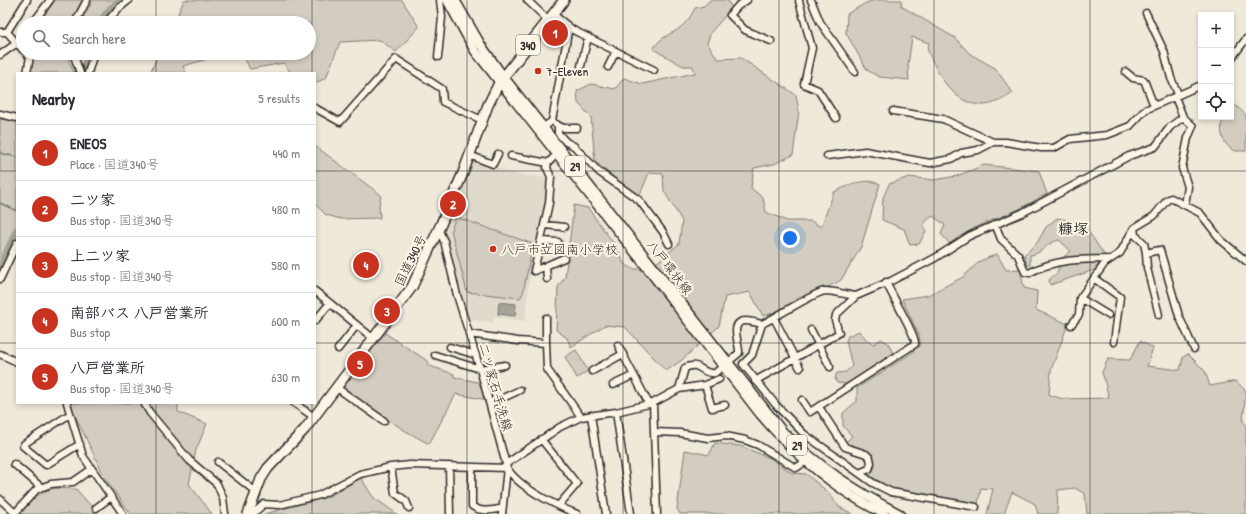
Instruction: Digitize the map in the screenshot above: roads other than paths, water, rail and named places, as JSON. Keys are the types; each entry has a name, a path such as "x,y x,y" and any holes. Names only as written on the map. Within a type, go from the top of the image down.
{"highway":[{"name":"国道340号","path":"248,513 256,492 268,468 314,417 412,288 439,231 482,120 501,79 563,0"}],"main road":[{"name":"八戸環状線","path":"447,0 475,51 544,127 559,152"},
{"name":"八戸環状線","path":"455,0 501,79 727,364 783,432 834,476 866,496 900,514"},
{"name":"八戸環状線","path":"727,364 760,414 778,436 805,462 859,501 884,514"}],"street":[{"path":"22,0 27,0"},
{"path":"17,16 27,0"},
{"path":"38,16 50,0"},
{"path":"79,16 87,0"},
{"path":"112,16 129,0"},
{"path":"438,57 442,17 440,0"},
{"path":"527,0 550,17 654,70"},
{"path":"734,0 738,6"},
{"path":"747,0 738,6 730,15 745,30 771,41"},
{"path":"798,0 812,48 804,84 818,90 836,118"},
{"path":"811,0 820,22 855,72"},
{"path":"1146,13 1164,51 1183,116 1192,126 1182,168 1188,187 1185,204"},
{"path":"7,32 16,18"},
{"path":"544,127 552,121 568,26"},
{"path":"0,32 7,32 16,42"},
{"path":"581,66 588,37"},
{"path":"1234,55 1246,39"},
{"path":"0,55 16,44"},
{"path":"608,67 616,51"},
{"path":"316,109 340,122 396,59 442,89 443,102 482,120"},
{"path":"27,72 29,60"},
{"path":"75,60 80,72"},
{"path":"88,72 92,60"},
{"path":"1126,72 1133,78 1144,80 1154,106"},
{"path":"893,111 943,119 993,142 1006,142 1019,146 1054,148 1070,139 1107,135 1130,126 1145,110 1198,86"},
{"path":"0,114 16,118"},
{"path":"755,381 839,333 836,315 856,296 935,258 969,236 1022,213 1129,156 1155,147 1170,127 1183,116"},
{"path":"552,121 563,128 577,128"},
{"path":"558,126 558,133 566,142 574,146 599,172 639,200 663,232 669,244"},
{"path":"827,156 865,151 913,158 930,163 950,159 961,153 978,150 993,142"},
{"path":"559,152 548,163 547,168 551,177 550,203 534,271 564,258"},
{"path":"469,155 493,164 498,154"},
{"path":"511,156 548,163"},
{"path":"1071,325 1079,316 1080,298 1105,263 1120,253 1134,228 1154,216 1167,200 1171,198 1200,213 1216,234 1235,254 1246,261"},
{"path":"994,224 1001,239 1018,255 1025,272 1029,273 1039,267 1081,258 1110,259"},
{"path":"545,225 564,227"},
{"path":"1134,228 1136,235 1144,243 1147,268 1159,315"},
{"name":"二ツ家石手洗線","path":"439,231 444,241 506,466 513,478 558,505 578,514"},
{"path":"542,241 558,242"},
{"path":"0,279 16,245"},
{"path":"1146,253 1160,250 1179,316 1194,349"},
{"path":"546,266 547,279"},
{"path":"1094,279 1120,297 1114,342"},
{"path":"802,400 810,412 915,344 915,336 901,315 886,282"},
{"path":"316,292 374,339"},
{"path":"680,389 685,368 691,365 697,366 710,374 715,373 739,353 740,348 735,333 738,324 745,320 762,324 818,293 833,292 847,296 856,296"},
{"path":"1080,298 1108,314"},
{"path":"316,320 330,303"},
{"path":"546,318 547,369 581,417"},
{"path":"774,318 800,368"},
{"path":"762,324 752,355 743,364 755,381 804,434 873,483 891,492 976,507"},
{"path":"338,349 357,325"},
{"path":"811,330 830,366"},
{"path":"469,334 518,341 546,343"},
{"path":"618,345 651,404 655,432 657,514"},
{"path":"450,347 476,355"},
{"path":"0,354 16,362"},
{"path":"592,371 623,354"},
{"path":"435,355 480,370 505,365"},
{"path":"613,385 634,375"},
{"path":"248,513 254,513 264,504 283,504 320,495 360,474 391,467 404,465 472,467 506,466 541,439 560,427 581,417 616,412 651,404 680,389 705,385 719,379"},
{"path":"705,385 712,408 725,405"},
{"path":"337,388 384,421"},
{"path":"490,404 520,390"},
{"path":"67,404 83,456 123,514"},
{"path":"145,404 150,413 185,456 218,484 223,498 225,514"},
{"path":"295,404 314,417"},
{"path":"819,407 845,447 866,454 870,458 871,463 869,469 859,473"},
{"path":"616,412 631,514"},
{"path":"70,414 23,446 46,465 80,444"},
{"path":"591,415 606,514"},
{"path":"655,432 680,433 708,438 726,436 745,440 758,445 796,468 805,462"},
{"path":"541,439 577,484 558,505"},
{"path":"218,462 256,492"},
{"path":"14,464 41,488"},
{"path":"449,466 450,514"},
{"path":"472,467 472,506 479,510 502,511 506,466"},
{"path":"391,467 395,493 406,501 409,508"},
{"path":"0,499 15,512 31,495 41,488 51,484 73,482 92,469"},
{"path":"96,508 111,496"}],"waterway":[{"path":"106,16 111,9 123,0"},
{"path":"83,72 87,60"},
{"path":"0,153 16,157"},
{"path":"0,203 16,211"},
{"path":"0,270 16,233"}],"place":[{"name":"ENEOS","path":"555,33"},
{"name":"7-Eleven","path":"538,71"},
{"name":"二ツ家","path":"453,204"},
{"name":"八戸市立図南小学校","path":"493,249"},
{"name":"南部バス 八戸営業所","path":"366,265"},
{"name":"上二ツ家","path":"387,311"},
{"name":"八戸営業所","path":"360,364"}],"district":[{"name":"糠塚","path":"1073,228"}]}
